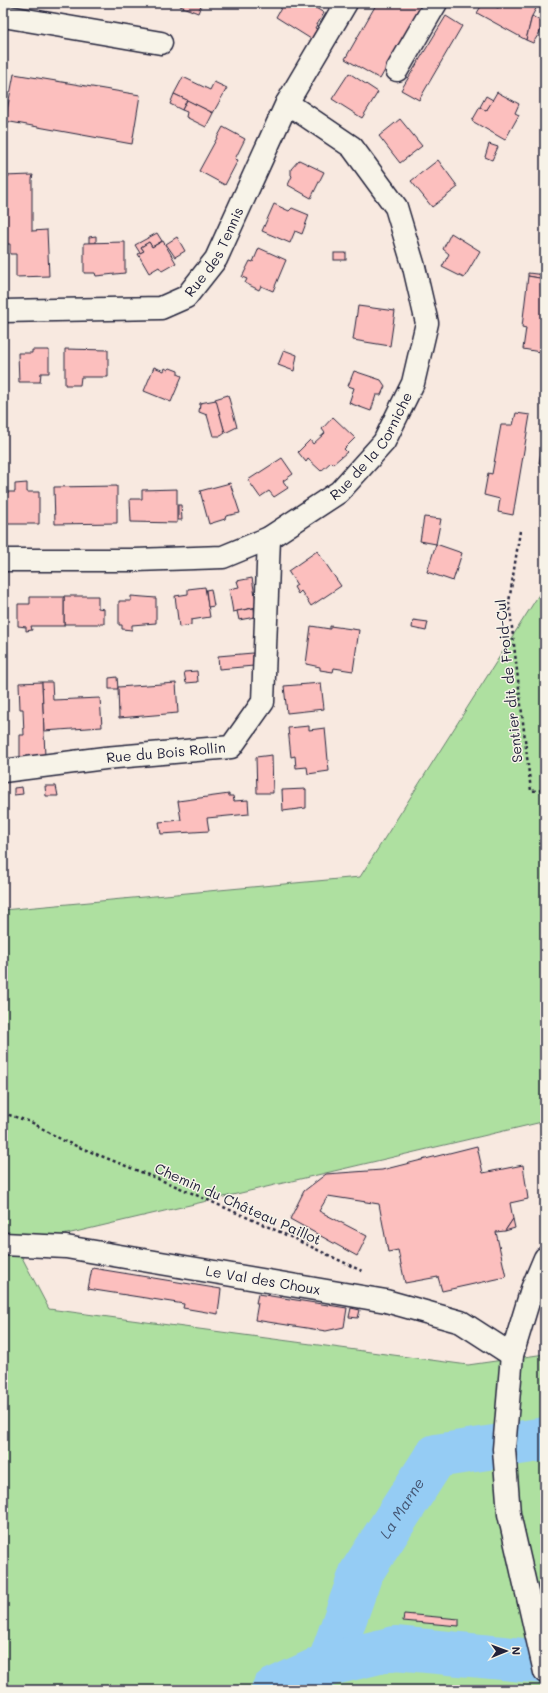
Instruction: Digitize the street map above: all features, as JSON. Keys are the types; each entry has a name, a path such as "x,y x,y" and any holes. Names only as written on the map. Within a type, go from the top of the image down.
{"street":[{"name":"Rue des Tennis","path":"3,311 161,308 186,297 216,259 287,103 346,3"},
{"path":"397,70 436,3"},
{"path":"3,16 161,43"},
{"name":"Rue de la Corniche","path":"3,560 136,560 223,557 269,538 339,492 384,442 413,383 427,323 414,267 396,207 352,147 287,103"},
{"name":"Rue du Bois Rollin","path":"3,771 105,758 231,747 263,702 269,538"},
{"name":"Le Val des Choux","path":"3,1244 66,1247 386,1301 461,1322 512,1355"},
{"path":"545,1258 532,1289 512,1355 504,1449 509,1514 545,1672"}],"path":[{"name":"Sentier dit de Froid-Cul","path":"520,530 509,602 531,791 545,790"},
{"name":"Chemin du Château Paillot","path":"3,1113 31,1122 64,1141 222,1206 357,1268 370,1276"}],"green space":[{"path":"545,585 545,1120 542,1122 16,1246 49,1309 468,1365 545,1354 545,1690 3,1690 3,910 360,877"}],"building":[{"path":"181,3 202,3 198,13 180,6"},
{"path":"284,3 312,3 311,5 324,13 315,28 317,29 311,39 276,17"},
{"path":"377,3 423,3 380,79 345,59"},
{"path":"483,3 490,3 498,8 501,3 539,3 532,16 526,40 477,13"},
{"path":"446,16 462,26 419,100 401,90"},
{"path":"532,16 545,24 533,43 526,40"},
{"path":"349,73 378,92 362,118 332,99"},
{"path":"14,74 140,95 132,144 5,121"},
{"path":"183,77 210,90 214,82 227,88 213,113 174,94"},
{"path":"497,92 519,104 515,113 519,115 505,140 472,121 480,107 486,111"},
{"path":"174,94 187,100 182,110 170,104"},
{"path":"486,96 493,100 486,111 480,107"},
{"path":"187,100 213,113 206,127 186,117 187,112 182,110"},
{"path":"400,119 422,146 400,163 379,136"},
{"path":"223,127 245,139 235,159 238,160 225,185 199,171"},
{"path":"489,144 498,147 492,160 485,157"},
{"path":"299,160 324,172 311,198 288,185 292,176 291,169"},
{"path":"438,160 458,187 432,207 411,181"},
{"path":"33,175 32,231 47,230 49,276 16,277 16,254 10,254 10,244 3,244 3,176"},
{"path":"274,204 289,211 292,208 309,215 302,234 295,231 290,243 262,231"},
{"path":"157,233 162,241 152,247 149,242 141,247 144,251 140,253 135,245"},
{"path":"451,233 480,251 464,278 442,267 449,254 443,249"},
{"path":"96,236 96,243 89,243 89,237"},
{"path":"177,237 185,251 175,257 166,244"},
{"path":"163,241 176,263 162,271 159,267 149,273 138,254 144,251 141,247 149,242 152,247"},
{"path":"125,242 125,273 96,276 95,273 84,273 84,243"},
{"path":"259,248 286,260 273,291 261,286 259,290 245,283 247,279 242,277 250,261 253,262"},
{"path":"334,253 346,253 346,260 334,260"},
{"path":"528,273 545,275 545,279 528,276"},
{"path":"528,276 545,279 545,324 540,352 523,349 526,328 522,327"},
{"path":"358,306 395,311 390,346 353,340"},
{"path":"65,349 108,350 108,377 81,377 80,385 65,385"},
{"path":"32,350 49,350 49,373 41,373 40,382 19,382 18,353 32,353"},
{"path":"284,350 297,355 294,371 278,365"},
{"path":"154,367 164,371 165,368 168,370 170,368 178,371 178,374 182,376 171,402 144,391"},
{"path":"354,371 381,380 385,386 381,395 376,395 371,411 349,403 354,388 348,386"},
{"path":"228,395 237,427 225,433 215,399"},
{"path":"216,400 225,433 221,436 213,436 207,415 199,412 200,403"},
{"path":"516,413 530,415 513,515 498,512 500,499 484,495 488,473 492,474 501,425 513,425"},
{"path":"333,417 355,438 344,449 347,452 333,464 331,462 321,471 308,459 306,462 298,452 310,440 313,444 325,433 322,429"},
{"path":"545,430 545,464 539,463"},
{"path":"282,458 293,474 283,481 288,488 274,497 269,491 260,497 248,480"},
{"path":"27,483 27,492 39,492 39,524 6,524 5,492 15,492 15,484"},
{"path":"230,483 240,513 226,516 225,519 209,524 200,491"},
{"path":"117,486 117,523 55,524 54,487"},
{"path":"177,489 177,523 131,522 130,499 142,499 142,490"},
{"path":"178,505 181,505 182,520 178,520"},
{"path":"424,517 441,519 436,544 420,541"},
{"path":"436,544 462,553 453,581 427,572"},
{"path":"317,551 341,586 311,606 301,591 298,594 294,587 297,585 288,571"},
{"path":"252,578 257,607 233,612 229,589 239,587 237,581"},
{"path":"205,587 210,617 191,620 191,625 179,627 175,596 188,594 188,589"},
{"path":"211,589 214,606 208,607 206,590"},
{"path":"64,596 98,596 98,608 104,609 104,624 64,624"},
{"path":"131,596 156,598 156,623 132,625 132,630 122,629 122,625 119,625 119,601 131,601"},
{"path":"30,597 64,597 64,626 31,626 32,630 26,631 26,627 18,626 18,604 30,604"},
{"path":"254,608 255,617 239,620 237,611"},
{"path":"413,620 428,622 426,631 412,628"},
{"path":"311,626 330,629 330,626 359,630 353,671 334,668 333,672 320,670 320,667 306,664"},
{"path":"253,653 254,666 219,669 218,656"},
{"path":"197,671 198,682 186,683 184,672"},
{"path":"117,677 118,689 109,689 109,678"},
{"path":"42,682 45,757 20,757 20,735 24,735 23,709 20,709 19,683"},
{"path":"42,682 52,682 53,700 100,698 102,727 44,731"},
{"path":"176,683 178,713 119,718 118,687"},
{"path":"321,683 324,709 287,713 284,686"},
{"path":"309,726 309,730 325,728 329,771 308,774 307,767 296,768 295,756 291,757 288,728"},
{"path":"272,755 273,793 257,793 256,757"},
{"path":"45,786 56,786 58,796 46,796"},
{"path":"22,787 23,794 14,795 14,788"},
{"path":"306,789 306,808 283,811 282,790"},
{"path":"229,794 229,796 233,796 234,801 248,800 249,814 207,818 209,831 161,834 159,822 181,820 178,801"},
{"path":"477,1146 483,1173 523,1165 528,1199 510,1203 513,1219 505,1231 496,1232 506,1277 442,1291 438,1277 405,1283 398,1250 388,1252 379,1204 328,1196 319,1211 367,1236 357,1256 290,1219 304,1191 326,1174 382,1170"},
{"path":"513,1219 515,1228 505,1231"},
{"path":"92,1268 221,1289 218,1314 183,1308 184,1304 88,1289"},
{"path":"258,1294 347,1308 344,1327 326,1331 255,1320"},
{"path":"351,1308 360,1310 358,1318 349,1317"},
{"path":"404,1614 459,1619 459,1626 403,1621"}],"waterway":[{"name":"La Marne","path":"329,1664 361,1573 436,1456 545,1439"},
{"name":"La Marne","path":"273,1690 329,1664 395,1648 545,1662"}]}
